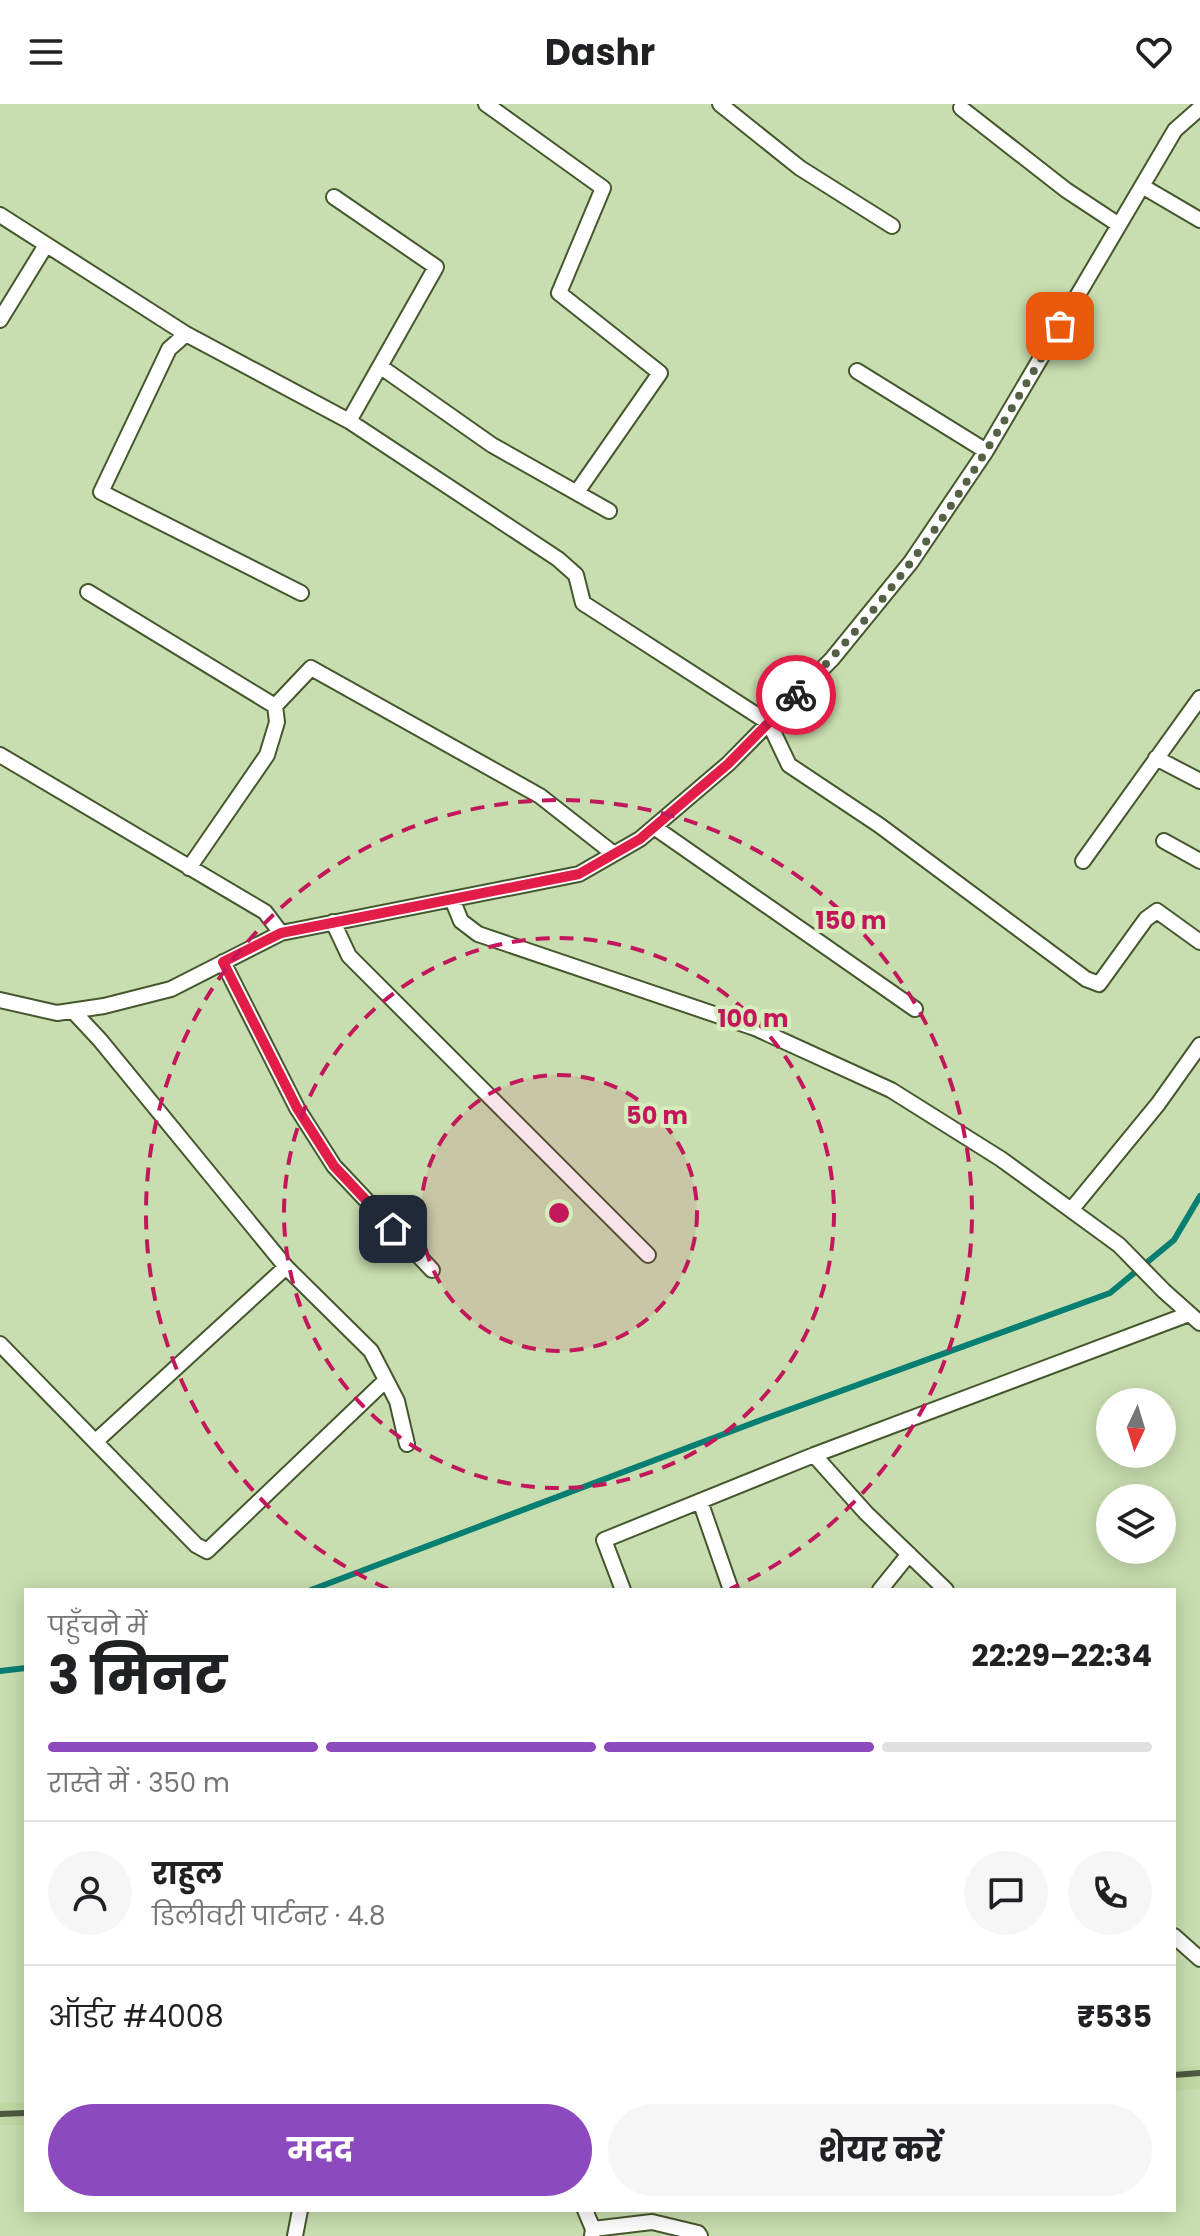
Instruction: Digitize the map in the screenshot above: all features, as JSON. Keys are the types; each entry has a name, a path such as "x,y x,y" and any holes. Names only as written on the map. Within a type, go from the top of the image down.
{"street":[{"path":"486,104 603,188 559,293 660,373 577,492"},
{"path":"720,104 800,168 892,226"},
{"path":"961,108 1066,190 1119,225"},
{"path":"0,1000 39,1011 73,1011 104,1006 171,989 281,933 579,874 640,839 728,764 832,659 911,562 986,451 1175,130 1200,108"},
{"path":"1142,186 1200,220"},
{"path":"334,197 436,267 349,421"},
{"path":"0,215 186,334 349,421 558,559 576,575 583,603 769,723 789,765 879,825 1086,979 1099,984 1146,919 1157,911 1200,942"},
{"path":"0,320 46,245"},
{"path":"186,334 169,349 101,492 301,593"},
{"path":"381,367 492,445 609,511"},
{"path":"857,371 986,451"},
{"path":"88,592 275,706"},
{"path":"275,706 311,668 540,796 614,854"},
{"path":"1083,861 1200,698"},
{"path":"189,868 267,755 277,722 275,706"},
{"path":"0,755 265,912 281,933"},
{"path":"1156,758 1200,781"},
{"path":"654,827 915,1009"},
{"path":"1164,841 1200,861"},
{"path":"452,899 461,921 478,934 755,1028 891,1090 1001,1159 1119,1245 1195,1318 814,1455 604,1540 622,1588"},
{"path":"333,922 349,956 648,1255"},
{"path":"223,962 297,1108 334,1166 432,1270"},
{"path":"73,1011 286,1267 371,1351 397,1401 407,1444"},
{"path":"1071,1210 1158,1104 1200,1045"},
{"path":"96,1441 286,1267"},
{"path":"0,1344 196,1545 207,1551 385,1381"},
{"path":"814,1455 866,1513 944,1588"},
{"path":"700,1501 730,1588"},
{"path":"882,1588 909,1554"},
{"path":"1176,1938 1200,1959"},
{"path":"295,2236 300,2212"},
{"path":"586,2212 592,2232 652,2222 700,2236"}],"shaded area":[{"path":"1200,2066 1200,2089 1176,2091 1176,2069"},
{"path":"0,2102 24,2103 24,2125 0,2125"}],"waterway":[{"path":"316,1588 761,1420 1110,1293 1174,1240 1200,1196"},
{"path":"0,1671 24,1668"}],"railway":[{"path":"1176,2075 1200,2073"},
{"path":"0,2114 24,2113"}],"way so far":[{"path":"796,695 832,659 911,562 986,451 1060,326"}],"route":[{"path":"393,1229 334,1166 297,1108 223,962 281,933 579,874 640,839 728,764 796,695"}]}
